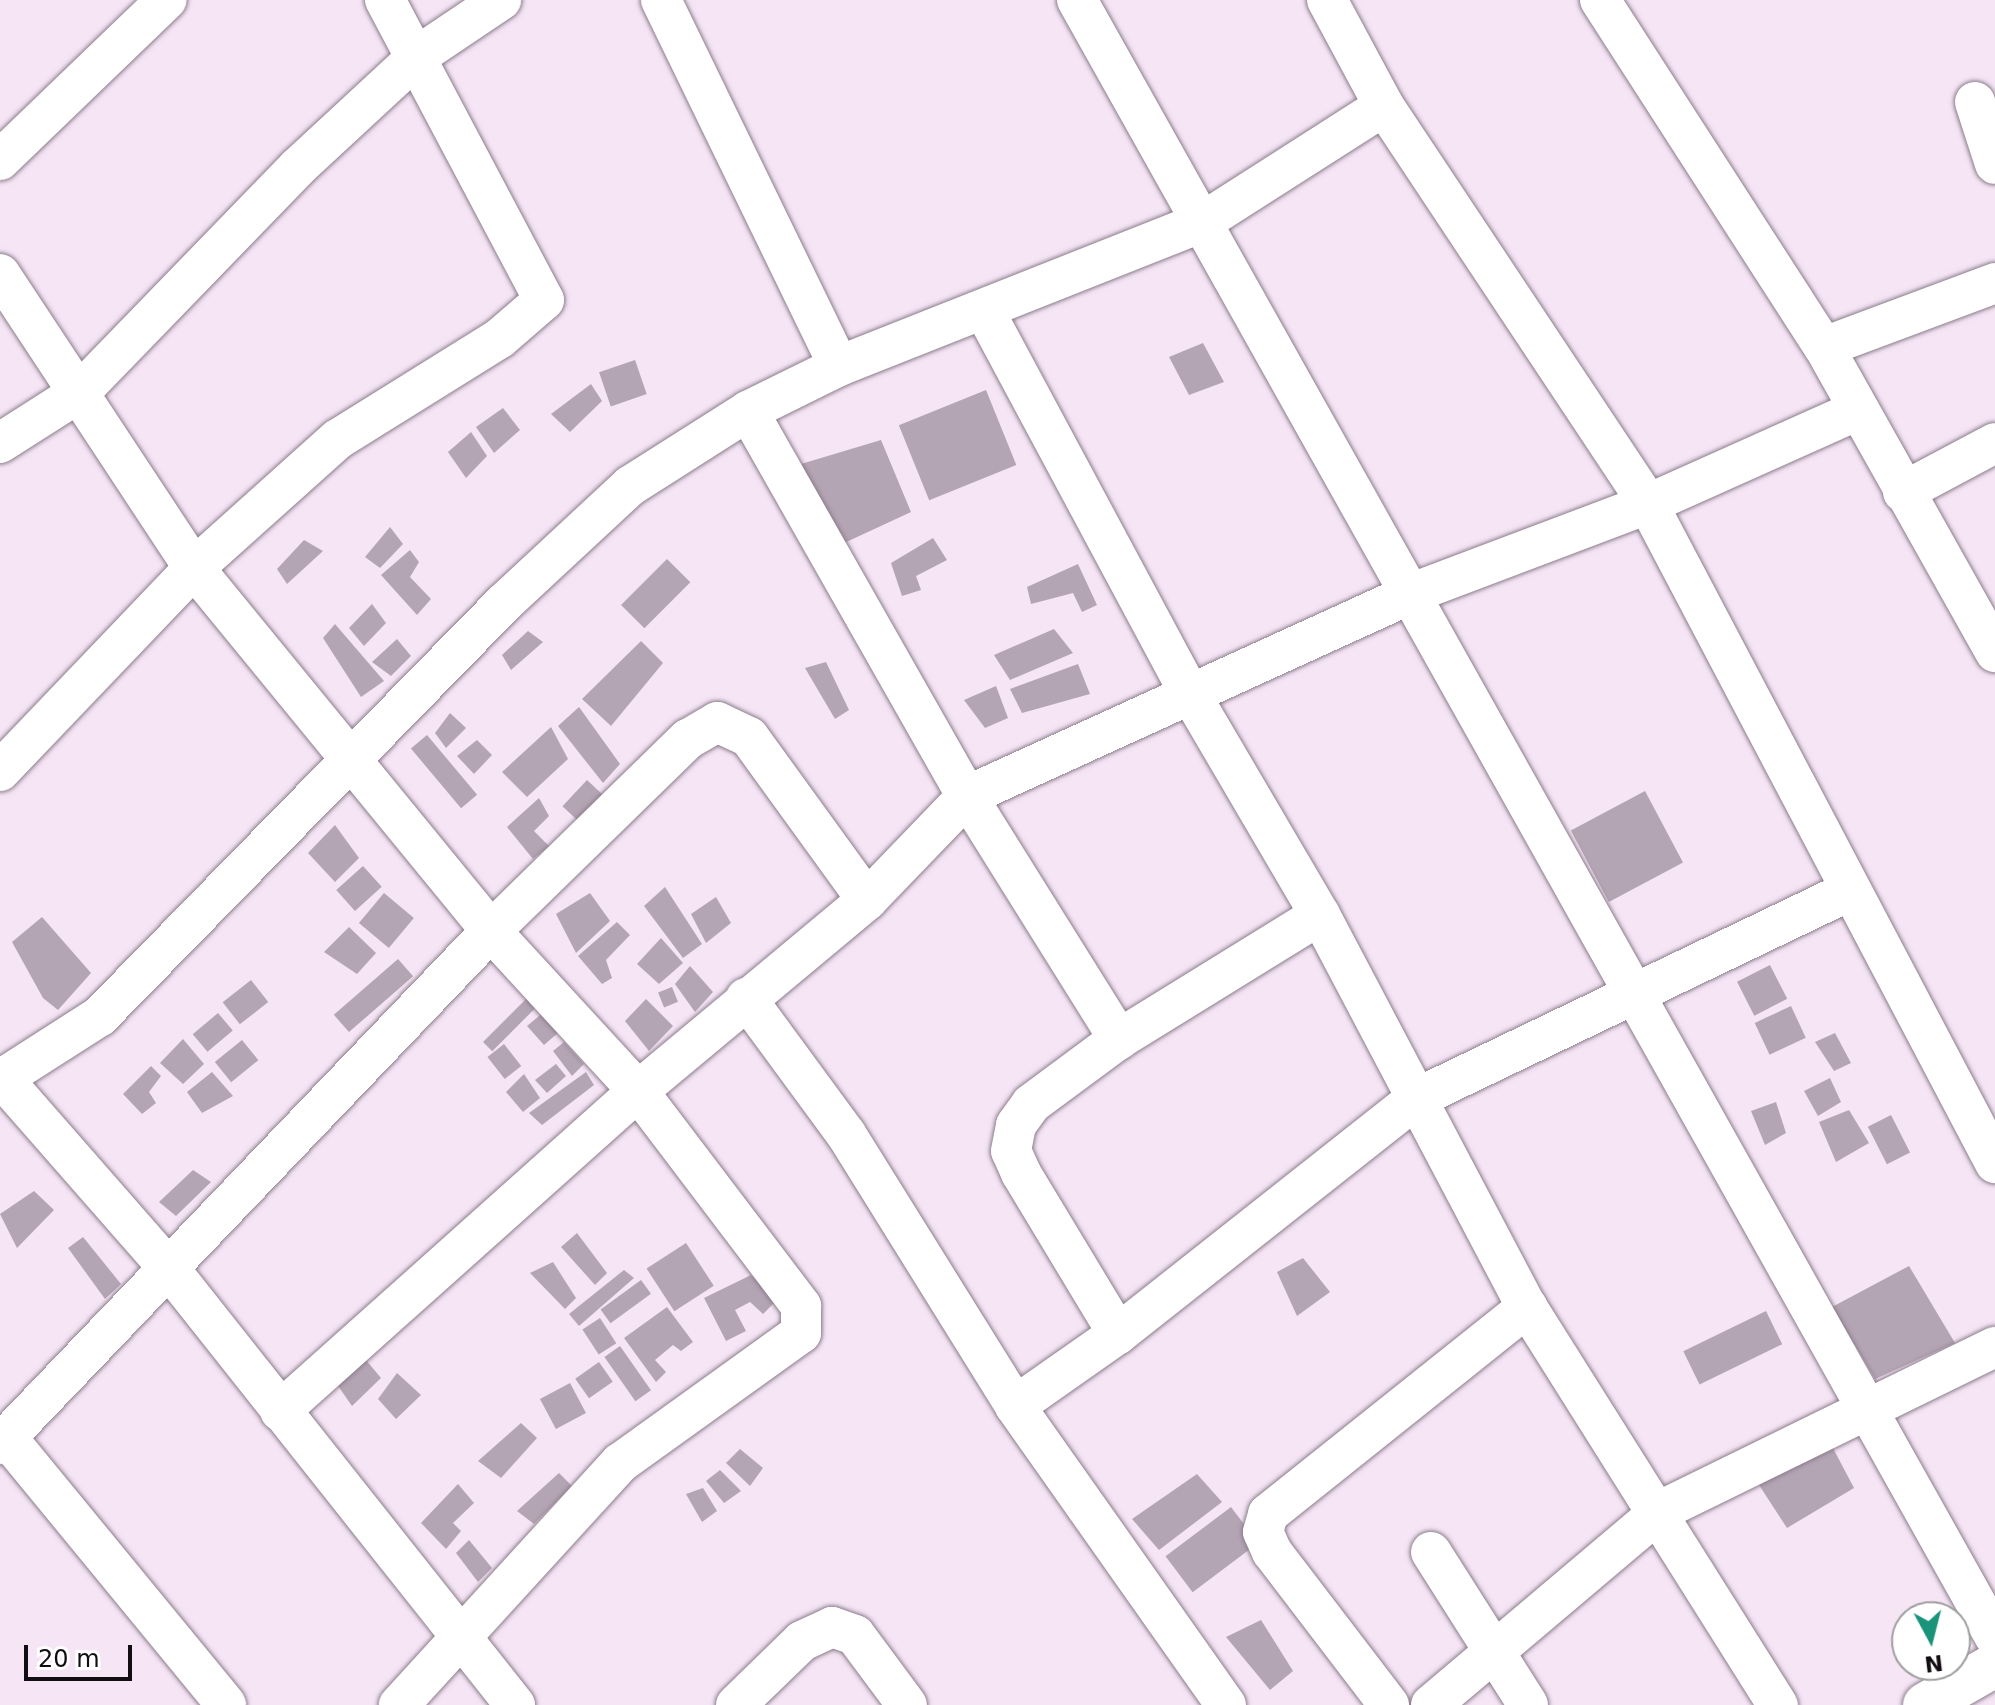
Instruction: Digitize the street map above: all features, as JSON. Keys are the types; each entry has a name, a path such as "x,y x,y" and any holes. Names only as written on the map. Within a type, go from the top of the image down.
{"street":[{"path":"0,160 166,0"},
{"path":"0,771 194,568 338,439 500,338 544,300 419,55 385,0"},
{"path":"0,443 80,392 298,167 419,55 501,0"},
{"path":"661,0 839,366"},
{"path":"1077,0 1201,223 1415,592 1636,998 1872,1408 1995,1637"},
{"path":"1327,0 1384,106 1648,504 1995,1163"},
{"path":"1600,0 1824,347 1856,411 1995,652"},
{"path":"1975,102 1995,164"},
{"path":"515,1705 171,1271 1,1079 100,1016 630,486 748,411 839,366 1201,223 1384,106"},
{"path":"0,274 194,568 491,931 638,1091 801,1306 801,1333 620,1463 465,1639 399,1705"},
{"path":"1824,347 1995,283"},
{"path":"984,310 1188,690 1320,915 1527,1307 1662,1510 1778,1705"},
{"path":"748,411 967,796 1119,1039"},
{"path":"280,1411 638,1091 867,900 967,796 1188,690 1415,592 1648,504 1856,411"},
{"path":"1903,492 1995,443"},
{"path":"226,1705 4,1441 171,1271 491,931 688,739 717,722 749,737 867,900"},
{"path":"1015,1406 1118,1334 1417,1098 1636,998 1850,891"},
{"path":"1118,1334 1011,1151 1016,1125 1031,1104 1119,1039 1320,915"},
{"path":"746,998 846,1134 1015,1406 1226,1705"},
{"path":"1389,1705 1272,1552 1263,1532 1268,1514 1527,1307"},
{"path":"1431,1705 1496,1645 1662,1510 1995,1347"},
{"path":"1431,1552 1496,1645 1528,1705"},
{"path":"736,1705 802,1641 832,1627 855,1635 907,1705"},
{"path":"1925,1705 1995,1665"}],"building":[{"path":"1203,343 1224,382 1189,395 1169,357"},
{"path":"635,360 647,394 611,406 599,372"},
{"path":"591,384 602,401 570,432 551,414"},
{"path":"986,390 1016,465 929,500 899,425"},
{"path":"503,408 520,430 494,453 476,427"},
{"path":"471,432 487,456 466,478 448,452"},
{"path":"881,440 911,512 842,544 801,464"},
{"path":"390,527 403,544 380,568 365,557"},
{"path":"933,538 947,560 916,576 921,590 902,596 891,563"},
{"path":"304,540 323,551 287,584 277,569"},
{"path":"410,550 419,562 410,577 431,599 417,615 381,575"},
{"path":"667,559 690,582 644,628 621,605"},
{"path":"1078,564 1097,605 1082,612 1073,593 1031,604 1027,587"},
{"path":"372,604 386,623 364,646 349,628"},
{"path":"335,624 384,681 361,697 323,638"},
{"path":"1054,629 1073,653 1010,680 994,655"},
{"path":"528,631 543,642 511,670 502,655"},
{"path":"397,639 411,656 391,676 372,662"},
{"path":"641,641 663,663 611,726 582,699"},
{"path":"826,662 849,710 835,719 805,668"},
{"path":"1078,664 1090,694 1022,713 1010,689"},
{"path":"996,686 1008,718 985,728 964,700"},
{"path":"579,707 620,764 603,783 558,726"},
{"path":"450,713 466,728 446,748 435,733"},
{"path":"551,727 568,759 527,797 502,772"},
{"path":"427,735 477,795 461,808 411,748"},
{"path":"477,740 492,755 474,774 457,756"},
{"path":"587,780 603,795 579,821 562,806"},
{"path":"1645,791 1683,863 1609,902 1571,830"},
{"path":"539,798 549,816 534,831 549,846 533,859 507,827"},
{"path":"335,825 359,858 335,882 308,853"},
{"path":"363,866 382,887 355,911 336,890"},
{"path":"665,887 702,944 683,958 644,906"},
{"path":"384,893 414,918 389,948 359,923"},
{"path":"590,893 610,921 576,953 556,914"},
{"path":"716,897 731,923 706,943 691,914"},
{"path":"42,917 91,973 58,1010 43,998 12,942"},
{"path":"617,922 630,935 606,960 612,978 602,984 578,956"},
{"path":"349,927 376,953 357,974 324,952"},
{"path":"661,938 683,963 659,984 637,964"},
{"path":"398,959 413,976 349,1032 334,1015"},
{"path":"1770,965 1787,999 1754,1016 1737,982"},
{"path":"690,966 713,992 695,1012 675,984"},
{"path":"251,980 268,1002 240,1024 223,1002"},
{"path":"672,987 678,1002 664,1007 658,993"},
{"path":"529,996 538,1005 492,1051 483,1042"},
{"path":"646,999 673,1026 649,1051 625,1021"},
{"path":"1791,1006 1806,1038 1770,1055 1755,1023"},
{"path":"545,1011 559,1032 544,1045 527,1026"},
{"path":"218,1013 233,1031 208,1052 193,1034"},
{"path":"1835,1033 1851,1063 1834,1071 1815,1042"},
{"path":"183,1039 204,1064 183,1084 160,1063"},
{"path":"242,1040 258,1060 231,1082 215,1062"},
{"path":"564,1042 584,1064 572,1076 553,1051"},
{"path":"504,1044 521,1066 505,1079 487,1057"},
{"path":"556,1064 566,1076 547,1093 535,1080"},
{"path":"151,1066 161,1076 149,1092 156,1103 142,1114 123,1094"},
{"path":"212,1072 233,1096 202,1113 187,1092"},
{"path":"586,1072 594,1085 542,1125 529,1113"},
{"path":"524,1074 540,1098 523,1112 506,1092"},
{"path":"1830,1078 1841,1102 1818,1116 1804,1091"},
{"path":"1776,1102 1786,1133 1765,1145 1751,1111"},
{"path":"1849,1110 1869,1143 1836,1162 1819,1122"},
{"path":"1891,1115 1910,1152 1887,1164 1868,1127"},
{"path":"193,1170 211,1182 176,1216 159,1202"},
{"path":"34,1191 54,1210 17,1248 0,1214"},
{"path":"577,1233 607,1273 595,1285 561,1247"},
{"path":"83,1237 121,1284 105,1299 68,1248"},
{"path":"686,1243 714,1286 674,1311 647,1269"},
{"path":"1303,1258 1330,1292 1297,1316 1277,1272"},
{"path":"553,1262 576,1298 565,1309 530,1273"},
{"path":"1909,1266 1955,1343 1875,1379 1832,1307"},
{"path":"624,1270 634,1278 579,1326 569,1314"},
{"path":"751,1275 777,1300 763,1314 750,1302 735,1310 746,1331 726,1341 704,1298"},
{"path":"641,1280 651,1294 611,1323 601,1309"},
{"path":"667,1307 693,1342 681,1351 673,1345 655,1360 666,1372 656,1382 624,1338"},
{"path":"1766,1311 1782,1344 1700,1385 1683,1351"},
{"path":"600,1318 616,1343 599,1355 582,1329"},
{"path":"620,1346 651,1390 635,1401 604,1357"},
{"path":"361,1354 381,1378 352,1406 336,1383"},
{"path":"599,1362 613,1382 589,1398 575,1379"},
{"path":"397,1373 421,1395 396,1419 378,1399"},
{"path":"570,1383 586,1413 556,1429 540,1399"},
{"path":"521,1423 537,1438 501,1478 478,1461"},
{"path":"1824,1431 1854,1488 1787,1528 1748,1468"},
{"path":"740,1449 763,1468 750,1486 726,1463"},
{"path":"720,1470 741,1491 724,1503 706,1481"},
{"path":"559,1473 572,1486 534,1524 517,1511"},
{"path":"1197,1474 1222,1502 1159,1550 1132,1519"},
{"path":"458,1484 474,1503 453,1523 461,1531 446,1549 421,1523"},
{"path":"703,1488 717,1511 702,1522 686,1494"},
{"path":"1231,1507 1258,1543 1193,1592 1166,1556"},
{"path":"469,1540 492,1568 478,1582 456,1553"},
{"path":"1261,1620 1293,1671 1270,1690 1226,1637"}]}
